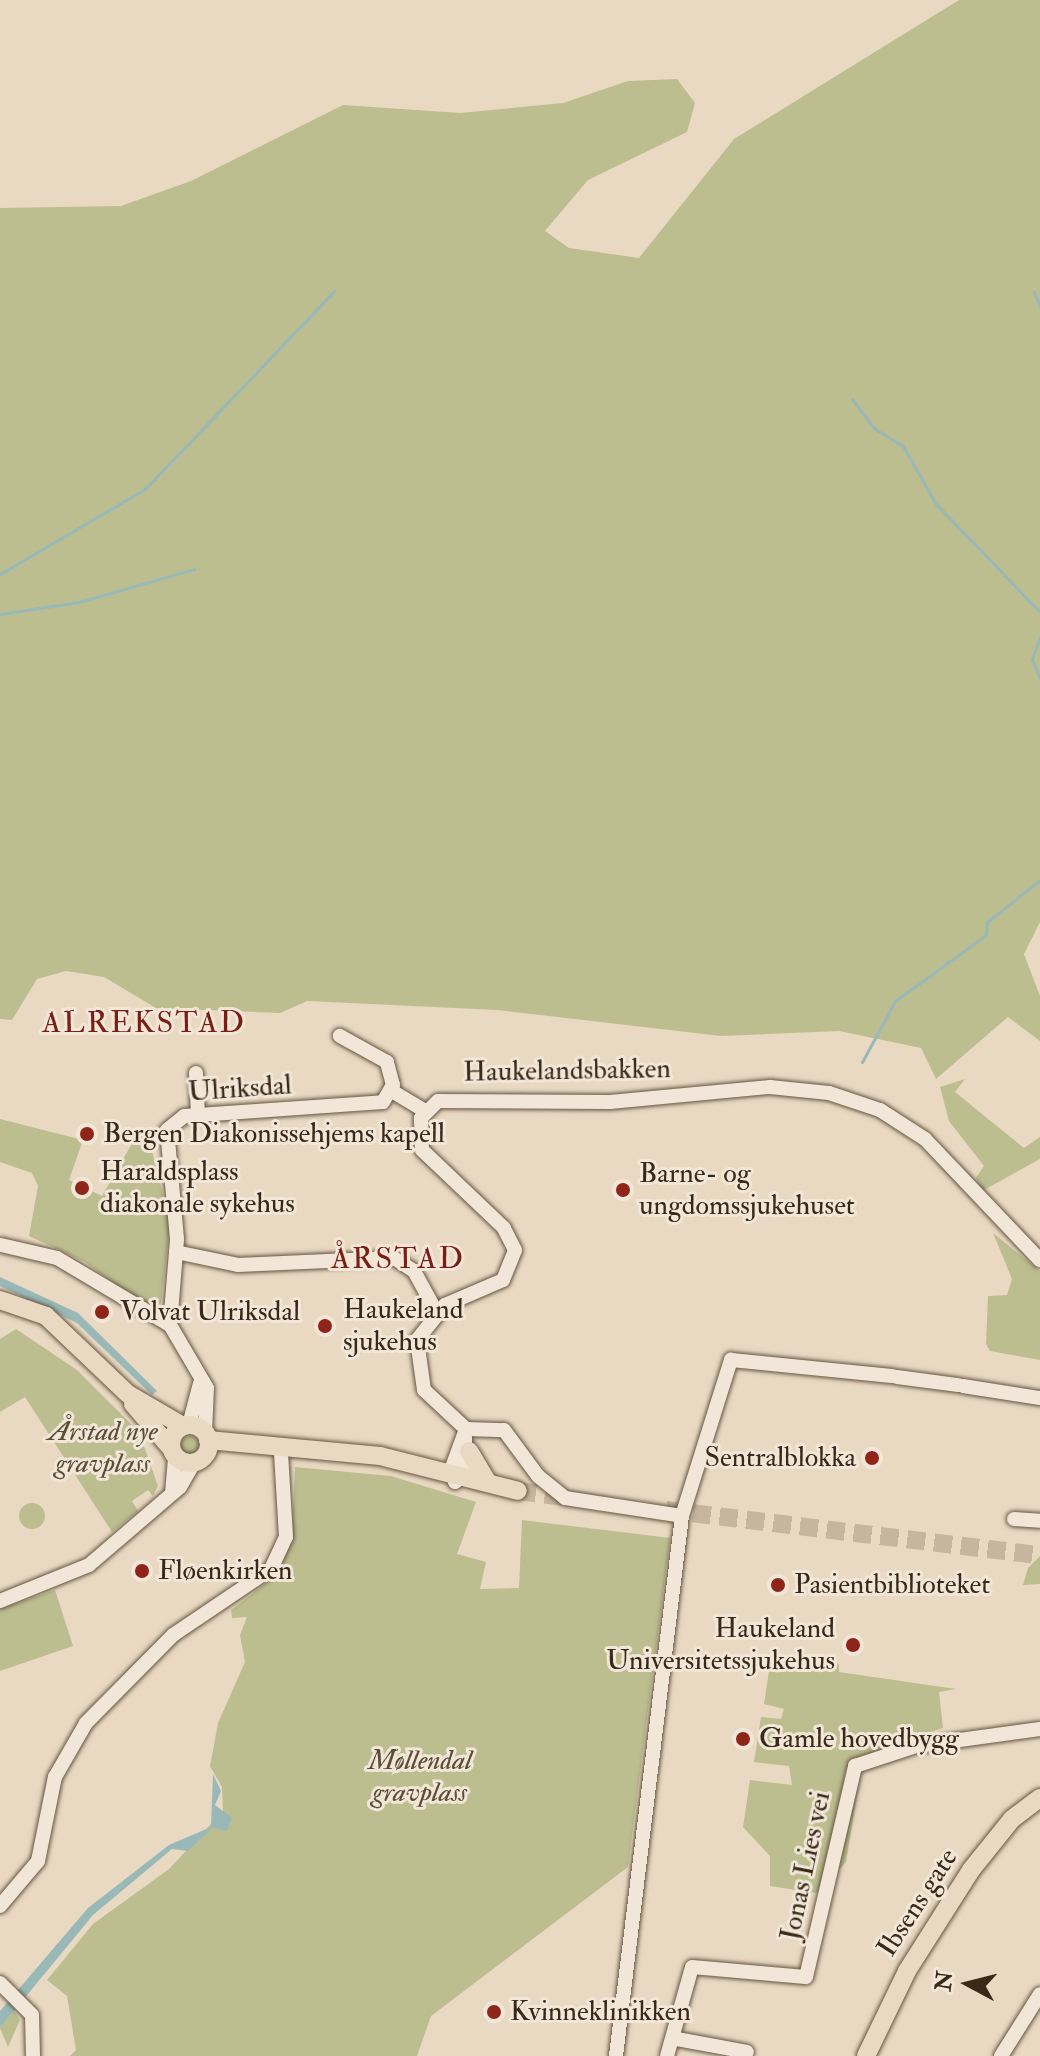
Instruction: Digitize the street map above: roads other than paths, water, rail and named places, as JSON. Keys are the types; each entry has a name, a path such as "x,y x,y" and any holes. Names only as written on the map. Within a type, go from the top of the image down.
{"main road":[{"path":"3,1301 39,1312 85,1351 128,1394 173,1452 198,1461 281,1452 343,1454 486,1479 518,1491 457,1475"},
{"path":"128,1394 196,1431 281,1452"},
{"path":"173,1452 196,1431"},
{"path":"196,1431 198,1461"},
{"path":"466,1439 486,1479"},
{"name":"Ibsens gate","path":"866,2056 907,1971 971,1870 1012,1819 1040,1798"}],"street":[{"path":"340,1036 387,1062 392,1091 425,1111 418,1135 427,1158 504,1228 515,1250 511,1270 495,1287 436,1311 417,1340 417,1375 433,1402 466,1439"},
{"path":"196,1073 198,1115"},
{"name":"Haukelandsbakken","path":"425,1111 456,1098 610,1102 770,1087 829,1093 880,1110 925,1139 1040,1260"},
{"name":"Ulriksdal","path":"170,1325 176,1252 165,1140 175,1121 198,1115 358,1107 383,1102 392,1091"},
{"path":"1,1245 57,1258 170,1325 210,1396 196,1431"},
{"path":"176,1252 238,1265 394,1258 414,1271 436,1311"},
{"path":"616,2056 682,1516 712,1438 726,1364 743,1357 848,1369 1040,1398"},
{"path":"466,1439 504,1430 538,1476 565,1498 682,1516"},
{"path":"457,1475 466,1439"},
{"path":"172,1493 173,1452"},
{"path":"0,1906 33,1869 43,1841 61,1762 102,1705 173,1635 271,1569 286,1537 281,1452"},
{"path":"0,1601 89,1565 172,1493 198,1461"},
{"path":"1014,1519 1040,1521"},
{"name":"Jonas Lies vei","path":"667,2056 677,2039 692,1967 806,1977 855,1766 916,1746 1040,1729"},
{"path":"0,1983 17,1998 35,2027 33,2056"},
{"path":"1001,2056 1040,1994"},
{"path":"677,2039 747,2052"}],"water":[{"path":"0,1277 78,1313 157,1391 152,1395 77,1323 0,1286"},
{"path":"213,1774 221,1791 215,1805 232,1818 227,1831 212,1828 188,1851 172,1849 93,1915 0,2028 0,2011 88,1908 169,1845 211,1827"}],"waterway":[{"path":"0,574 145,489 334,291"},
{"path":"1034,292 1040,306"},
{"path":"852,399 875,429 903,446 936,504 1040,612"},
{"path":"0,614 79,602 194,569"},
{"path":"1040,637 1032,659 1040,679"},
{"path":"862,1062 895,1001 986,935 987,922 1040,880"}],"tunnel":[{"path":"518,1491 573,1498"},
{"path":"666,1510 1040,1555"}],"place":[{"name":"Bergen Diakonissehjems kapell","path":"87,1134"},
{"name":"Haraldsplass diakonale sykehus","path":"82,1188"},
{"name":"Barne- og ungdomssjukehuset","path":"623,1190"},
{"name":"Volvat Ulriksdal","path":"102,1312"},
{"name":"Haukeland sjukehus","path":"325,1326"},
{"name":"Sentralblokka","path":"872,1458"},
{"name":"Fløenkirken","path":"142,1571"},
{"name":"Pasientbiblioteket","path":"778,1585"},
{"name":"Haukeland Universitetssjukehus","path":"853,1645"},
{"name":"Gamle hovedbygg","path":"743,1739"},
{"name":"Kvinneklinikken","path":"494,2012"}],"district":[{"name":"ALREKSTAD","path":"144,1023"},
{"name":"ÅRSTAD","path":"398,1259"}],"park label":[{"name":"Årstad nye gravplass","path":"103,1448"},
{"name":"Møllendal gravplass","path":"420,1777"}]}
